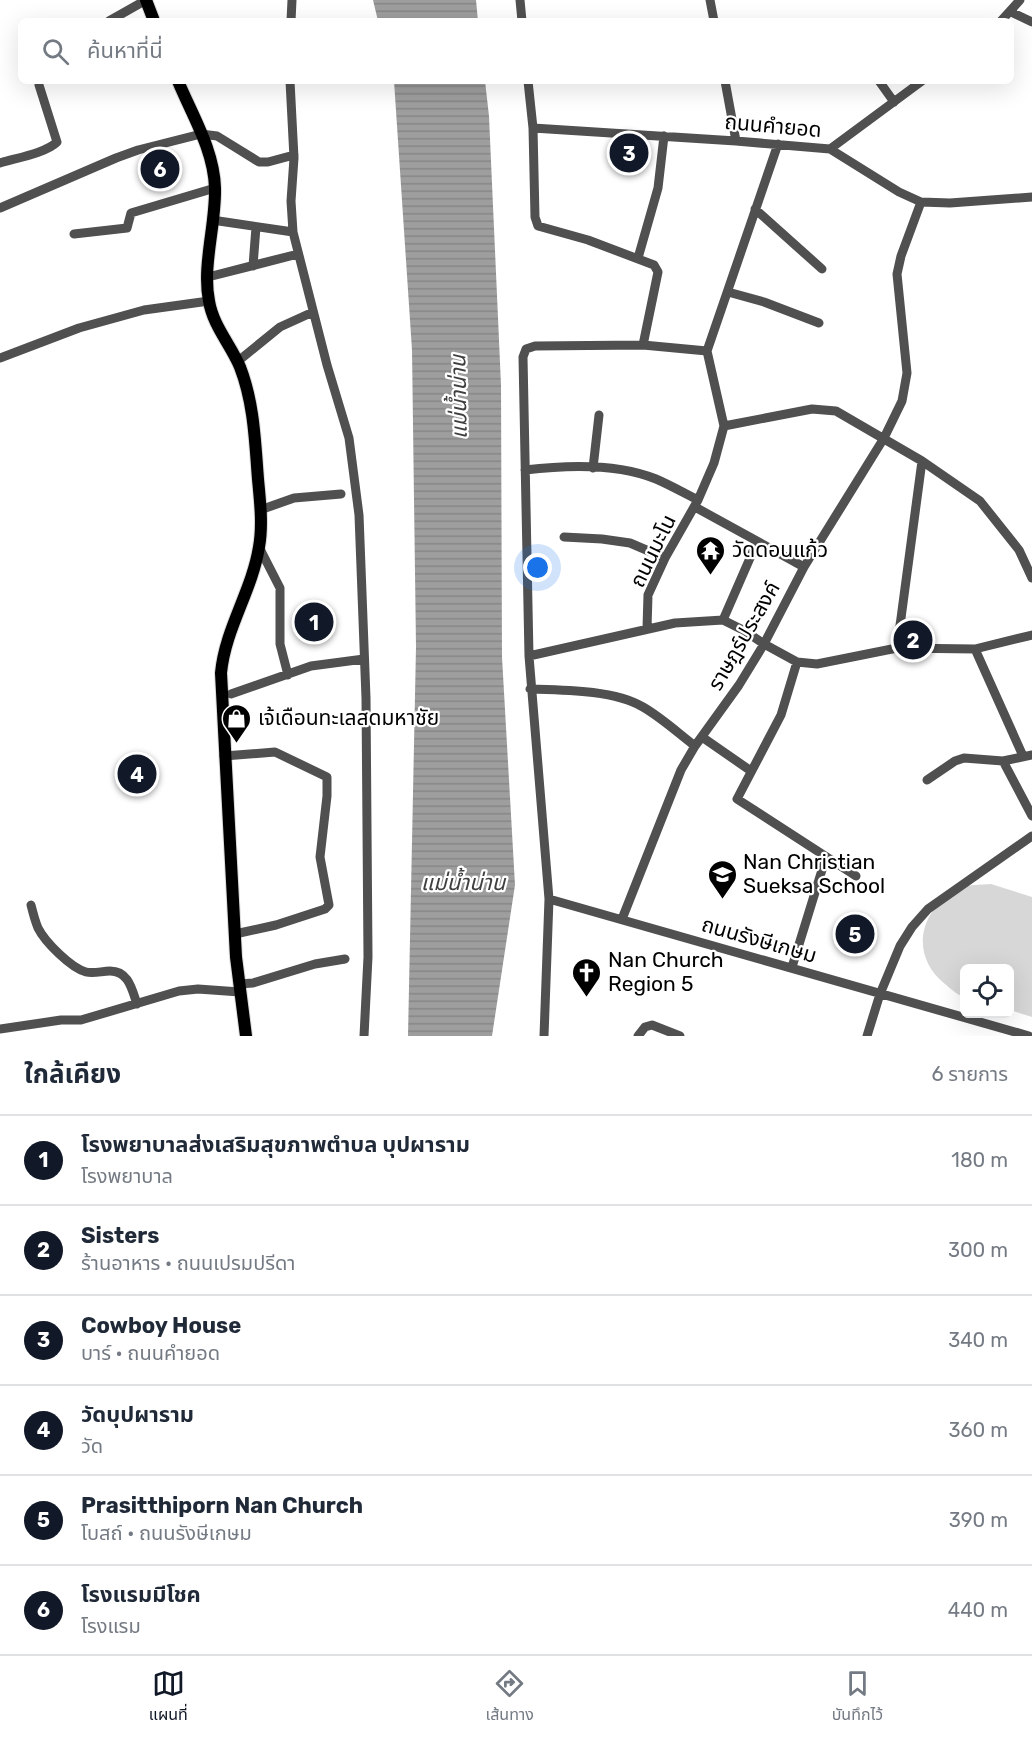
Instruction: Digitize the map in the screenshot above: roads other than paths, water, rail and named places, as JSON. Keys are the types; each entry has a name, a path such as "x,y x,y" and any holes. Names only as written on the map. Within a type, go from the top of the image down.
{"main road":[{"path":"146,0 153,18"},
{"path":"179,84 209,152 215,188 208,277 209,301 223,337 237,362 247,391 253,416 260,510 259,547 250,580 223,652 221,673 235,934 246,1036"}],"street":[{"path":"115,18 146,0"},
{"path":"291,18 292,0"},
{"path":"520,0 522,18"},
{"path":"710,0 713,18"},
{"path":"1004,18 1020,0"},
{"path":"1011,12 1032,22"},
{"path":"290,84 294,155 291,201 293,232 327,365 349,438 359,515 364,659 368,957 364,1036"},
{"path":"528,84 535,218 538,226 588,240 654,265 658,272 643,345"},
{"path":"726,84 736,141"},
{"path":"881,84 894,102"},
{"path":"830,149 918,84"},
{"path":"0,163 51,147 57,142 39,85"},
{"name":"ถนนคำยอด","path":"532,128 830,149 898,192 921,201 950,202 1032,197"},
{"path":"0,208 116,158 201,134 217,136 259,162 294,155"},
{"path":"638,258 658,188 664,136"},
{"path":"544,1036 549,900 530,689 523,357 526,349 535,346 643,345 707,351 778,144"},
{"path":"74,234 127,228 131,213 215,188"},
{"name":"ราษฎร์ประสงค์","path":"622,919 681,770 764,645 804,567 884,438 902,401 907,373 897,274 901,256 921,201"},
{"path":"755,210 822,269"},
{"path":"212,220 293,232"},
{"path":"253,266 256,227"},
{"path":"208,277 298,254"},
{"path":"728,292 764,302 819,323"},
{"path":"0,358 79,328 144,310 209,301"},
{"path":"237,362 280,327 313,312"},
{"name":"ถนนมะโน","path":"647,628 648,595 665,558 697,503 714,463 724,426 707,351"},
{"path":"724,426 812,409 836,411 922,461 980,501 1020,550 1032,578"},
{"path":"594,468 599,415"},
{"path":"897,648 922,461"},
{"path":"525,470 562,466 621,470 655,478 758,542 804,567"},
{"path":"260,510 294,498 341,494"},
{"path":"564,537 630,543 665,558"},
{"path":"723,620 758,542"},
{"path":"259,547 280,588 280,644 288,675"},
{"path":"529,656 675,622 723,620 797,662 817,664 897,648 975,649 1032,635"},
{"path":"927,780 955,761 964,758 1003,761 1028,756 975,649"},
{"path":"231,694 311,666 364,659"},
{"path":"797,662 781,716 736,799 856,876"},
{"path":"530,689 608,695 641,706 695,746"},
{"path":"702,737 751,771"},
{"path":"224,756 275,752 327,777 320,857 329,905 325,909 286,922 235,934"},
{"path":"1003,761 1032,816"},
{"path":"867,1036 880,994 900,946 912,927 928,909 1032,836"},
{"path":"792,968 826,857"},
{"name":"ถนนรังษีเกษม","path":"549,900 1029,1036"},
{"path":"31,905 39,929 51,945 72,965 85,972 111,971 122,975 129,981 137,1005"},
{"path":"0,1029 62,1020 81,1020 179,992 240,988 315,964 345,959"},
{"path":"638,1036 645,1027 652,1025 680,1036"}],"water":[{"path":"373,0 476,0 478,18 377,18"},
{"name":"แม่น้ำน่าน","path":"394,84 485,84 489,116 501,385 502,657 515,885 492,1036 408,1036 416,647 412,350"}],"place":[{"name":"Cowboy House","path":"629,153"},
{"name":"โรงแรมมีโชค","path":"160,169"},
{"name":"วัดดอนแก้ว","path":"711,576"},
{"name":"โรงพยาบาลส่งเสริมสุขภาพตำบล บุปผาราม","path":"314,622"},
{"name":"Sisters","path":"913,640"},
{"name":"เจ้เดือนทะเลสดมหาชัย","path":"237,744"},
{"name":"วัดบุปผาราม","path":"137,774"},
{"name":"Nan Christian Sueksa School","path":"722,900"},
{"name":"Prasitthiporn Nan Church","path":"855,934"},
{"name":"Nan Church Region 5","path":"587,998"}]}
